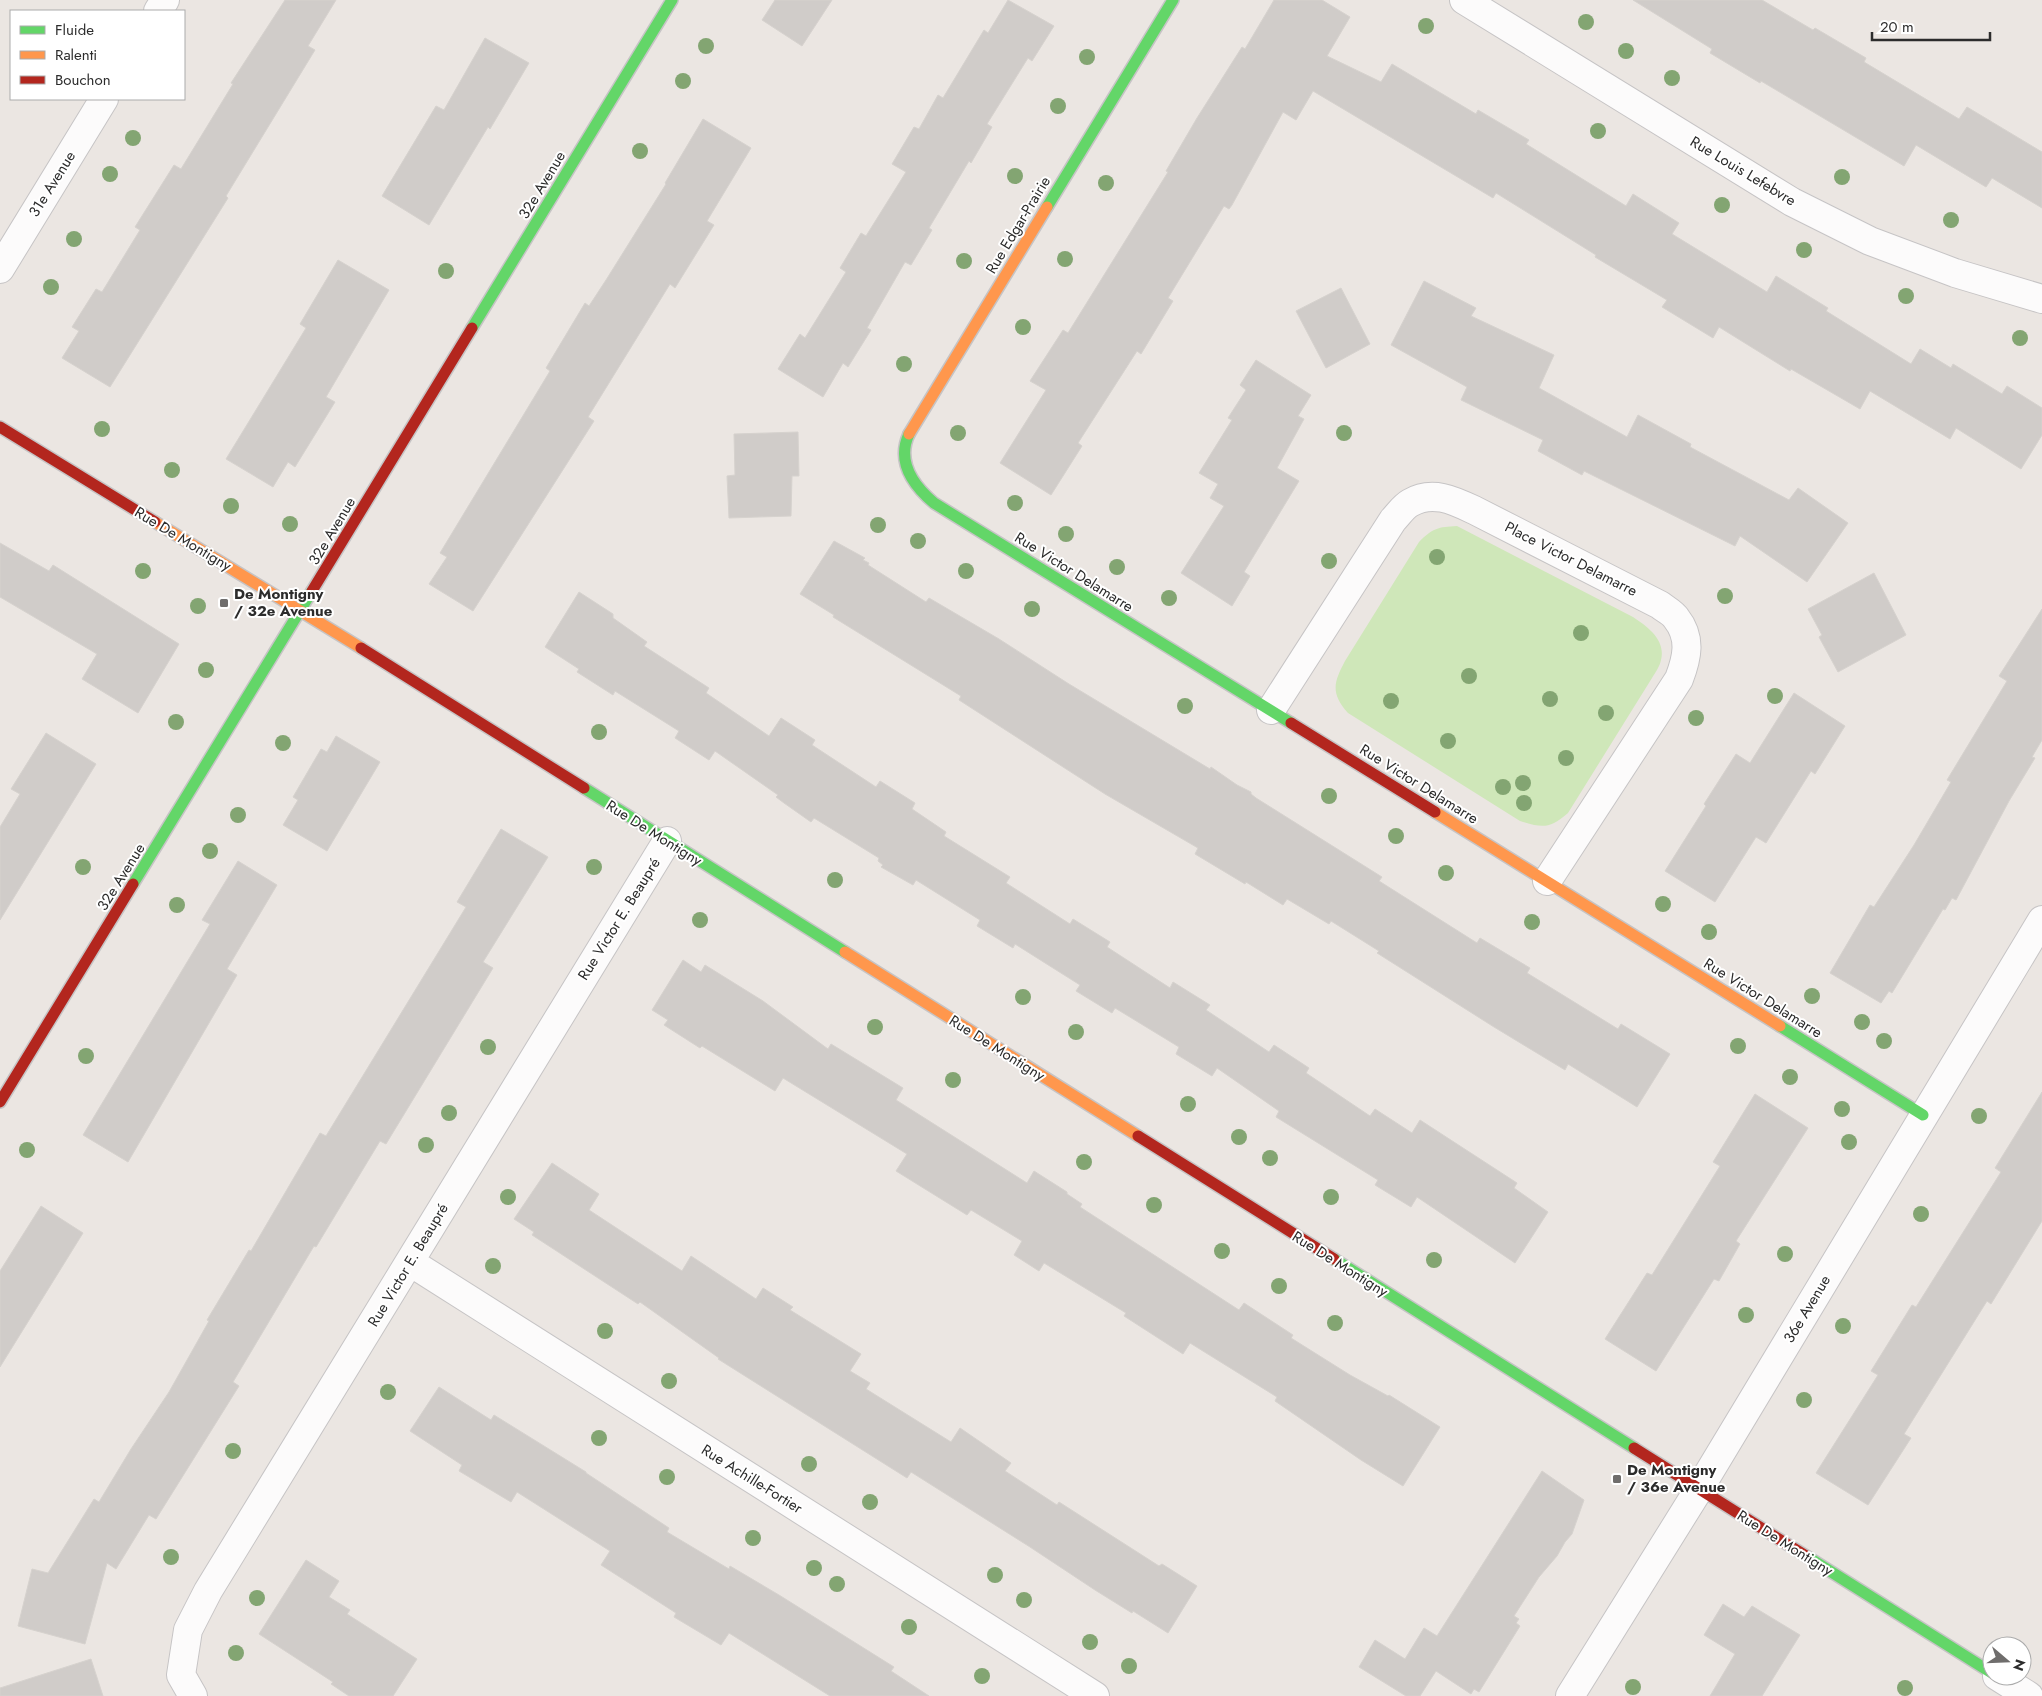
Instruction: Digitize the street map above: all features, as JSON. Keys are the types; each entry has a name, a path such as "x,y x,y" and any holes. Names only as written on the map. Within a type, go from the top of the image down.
{"street":[{"name":"32e Avenue","path":"0,1102 672,0"},
{"name":"Rue Edgar-Prairie","path":"908,471 905,445 918,418 1173,0"},
{"name":"Rue Louis Lefebvre","path":"1464,0 1792,202 1870,241 1956,273 2042,299"},
{"name":"31e Avenue","path":"0,269 103,100"},
{"name":"Rue De Montigny","path":"0,427 301,610 1982,1667"},
{"name":"Rue Victor Delamarre","path":"908,471 920,492 943,509 1547,881 1923,1116"},
{"name":"Place Victor Delamarre","path":"1270,710 1393,520 1409,503 1429,496 1451,499 1660,605 1676,617 1687,639 1687,659 1678,679 1547,881"},
{"name":"Rue Victor E. Beaupré","path":"193,1696 181,1675 188,1630 208,1591 667,841"},
{"name":"36e Avenue","path":"1570,1696 1699,1489 2042,920"},
{"name":"Rue Achille-Fortier","path":"410,1262 1095,1696"},
{"path":"2013,1686 2029,1696"}],"green space":[{"path":"1457,526 1633,617 1650,630 1661,646 1662,653 1659,667 1568,813 1556,822 1546,826 1520,821 1348,713 1342,706 1336,693 1336,681 1345,661 1419,542 1436,529"}],"building":[{"path":"285,0 336,0 308,46 315,50 226,196 228,198 110,387 62,358 79,331 72,327 96,289 102,292 140,230 135,227 174,165 181,169 233,84 231,83"},
{"path":"775,0 832,0 802,46 762,20"},
{"path":"1008,0 1054,26 1032,61 1028,58 987,124 992,127 971,163 969,161 929,228 932,230 911,265 905,262 867,328 871,330 848,367 843,363 823,397 778,369 800,334 805,338 846,272 840,268 861,233 866,236 906,172 892,164 914,127 919,129 938,95 943,98 984,30 988,33"},
{"path":"1274,0 1322,0 1350,17 1327,56 1381,82 1392,64 1476,114 1478,110 1529,140 1526,144 1626,206 1633,194 1679,223 1672,234 1767,292 1776,276 1828,308 1826,311 1911,364 1920,349 1951,368 1953,364 2002,394 2007,386 2042,408 2042,435 2021,469 1956,428 1950,439 1870,391 1860,409 1791,369 1790,371 1719,327 1713,338 1662,307 1667,300 1595,257 1596,255 1496,193 1493,198 1313,91 1296,120 1283,112 1232,205 1229,209 1224,206 1168,298 1173,301 1141,354 1137,351 1078,443 1082,446 1051,495 1000,463 1046,390 1030,381 1063,330 1068,333 1168,172 1166,171 1197,118 1242,47 1245,49"},
{"path":"1633,0 1762,0 1866,58 1864,62 1959,119 1967,107 2042,152 2042,208 1992,178 1986,187 1916,145 1904,166 1710,53 1712,49"},
{"path":"485,38 529,63 429,225 382,196 436,106 444,110"},
{"path":"703,119 751,148 707,221 714,225 675,288 670,284 588,417 594,421 473,611 429,584 447,557 440,553 550,371 546,368 585,303 589,306 606,280 666,184"},
{"path":"338,260 389,290 326,397 335,402 295,467 288,462 273,487 226,459 306,328 300,324"},
{"path":"1424,281 1476,308 1471,316 1554,355 1539,388 1627,437 1638,415 1691,444 1690,447 1789,500 1798,488 1848,523 1807,582 1740,536 1735,546 1584,471 1582,475 1538,451 1543,440 1461,400 1467,387 1391,345"},
{"path":"1341,288 1370,344 1326,368 1296,311"},
{"path":"1256,360 1311,395 1298,416 1304,419 1277,468 1299,481 1244,572 1250,576 1232,606 1181,573 1224,506 1210,498 1218,484 1199,473 1232,420 1228,418 1246,390 1240,385"},
{"path":"798,432 799,476 792,476 791,516 729,518 727,476 735,475 734,434"},
{"path":"834,541 865,558 863,560 869,563 868,565 926,602 929,598 1251,792 1256,798 1382,877 1379,881 1477,943 1480,938 1530,968 1527,973 1618,1029 1621,1024 1670,1054 1637,1107 1568,1064 1565,1070 1494,1027 1377,953 1379,951 1331,921 1329,924 1287,899 1283,905 1195,854 1198,848 1105,794 959,700 961,696 833,617 834,615 800,594"},
{"path":"0,543 49,571 53,565 179,644 138,713 82,679 97,654 0,597"},
{"path":"1874,573 1906,635 1838,672 1819,637 1822,635 1808,609"},
{"path":"579,592 613,614 613,618 647,642 644,646 709,688 706,693 769,736 781,718 815,740 812,745 876,787 880,781 915,803 912,809 946,832 944,836 1010,877 1006,883 1070,924 1073,919 1110,942 1107,947 1170,988 1173,982 1210,1005 1206,1010 1269,1052 1274,1045 1309,1068 1306,1073 1370,1116 1375,1109 1412,1133 1420,1120 1517,1183 1514,1188 1548,1212 1515,1263 1417,1197 1411,1207 1375,1185 1378,1180 1276,1117 1279,1111 1217,1068 1212,1076 1176,1054 1179,1047 1115,1008 1112,1013 1076,991 1080,985 1015,944 1013,948 977,926 980,920 916,880 913,885 881,867 883,865 878,861 879,858 814,818 811,822 776,797 778,795 715,751 709,760 675,738 679,731 615,691 613,695 577,672 579,669 545,647"},
{"path":"2042,609 2042,740 2032,757 2035,758 2009,801 1956,900 1952,898 1945,910 1943,909 1892,993 1889,991 1881,1003 1830,973 1870,905 1874,907 1914,845 1951,782 1947,780 2007,681 1999,676"},
{"path":"1794,693 1845,726 1815,774 1811,771 1766,843 1756,837 1715,902 1665,871 1736,754 1750,763"},
{"path":"46,733 96,764 0,920 0,827 20,794 11,789"},
{"path":"336,736 380,762 327,851 283,825 298,800 293,797 321,749 327,752"},
{"path":"501,829 548,857 483,962 493,968 386,1144 380,1141 316,1247 314,1246 233,1382 239,1386 156,1519 149,1515 116,1569 107,1563 85,1644 18,1626 32,1569 48,1573 94,1499 99,1502 169,1392 209,1321 207,1320 249,1250 251,1251 320,1133 326,1136 466,907 457,902"},
{"path":"238,861 277,885 227,969 237,975 128,1162 83,1135 210,924 202,920"},
{"path":"683,960 701,972 705,965 763,1001 828,1049 831,1044 903,1088 896,1100 1027,1183 1034,1171 1067,1192 1067,1194 1082,1204 1080,1207 1239,1310 1244,1303 1293,1335 1291,1338 1350,1375 1389,1395 1440,1427 1403,1486 1361,1460 1275,1401 1277,1397 1190,1343 1183,1354 1124,1316 1126,1313 1044,1263 1039,1271 1014,1255 1022,1241 971,1210 967,1215 896,1171 907,1154 783,1078 775,1091 664,1025 668,1020 652,1010"},
{"path":"2042,1092 2042,1221 1991,1304 1987,1301 1904,1434 1911,1438 1868,1505 1816,1473 1878,1375 1871,1371 1912,1305 1916,1307 2001,1172 1995,1168"},
{"path":"1755,1094 1808,1128 1736,1241 1740,1244 1719,1281 1714,1279 1656,1371 1605,1339 1647,1273 1652,1275 1720,1166 1713,1162"},
{"path":"552,1163 599,1194 589,1210 682,1271 691,1256 756,1299 763,1288 793,1307 790,1310 861,1354 850,1371 870,1383 866,1389 951,1442 960,1428 1011,1463 1005,1471 1057,1505 1059,1502 1159,1566 1162,1564 1197,1586 1168,1633 1095,1590 911,1472 907,1478 718,1359 640,1302 638,1304 532,1235 534,1232 514,1219"},
{"path":"41,1206 83,1233 0,1367 0,1271"},
{"path":"439,1387 491,1420 494,1415 586,1472 669,1528 667,1532 729,1569 730,1566 779,1595 894,1667 891,1671 929,1696 830,1696 729,1633 721,1645 674,1617 676,1613 601,1565 610,1551 517,1492 511,1502 459,1471 462,1465 410,1431"},
{"path":"1542,1471 1584,1500 1572,1534 1539,1577 1514,1616 1519,1619 1516,1623 1520,1626 1479,1692 1474,1689 1471,1694 1436,1671 1420,1696 1406,1696 1359,1667 1375,1640 1405,1659 1424,1628 1437,1636"},
{"path":"306,1560 339,1581 329,1597 350,1610 347,1614 417,1659 393,1696 349,1696 331,1684 333,1682 259,1634"},
{"path":"1723,1604 1744,1617 1752,1606 1800,1635 1762,1696 1710,1696 1735,1654 1704,1635"},
{"path":"91,1659 103,1696 0,1696 0,1688"}],"traffic: fast":[{"path":"472,328 672,0"},
{"path":"1047,207 1173,0"},
{"path":"909,434 905,454 909,473 920,489 934,503 1291,723"},
{"path":"133,884 312,591"},
{"path":"584,788 845,952"},
{"path":"1780,1026 1923,1115"},
{"path":"1334,1259 1634,1448"},
{"path":"1806,1556 1982,1667"}],"traffic: slow":[{"path":"909,434 1047,207"},
{"path":"155,522 361,648"},
{"path":"1435,812 1780,1026"},
{"path":"845,952 1138,1136"}],"traffic: jam":[{"path":"312,591 472,328"},
{"path":"0,427 155,522"},
{"path":"361,648 584,788"},
{"path":"1291,723 1435,812"},
{"path":"0,1102 133,884"},
{"path":"1138,1136 1334,1259"},
{"path":"1634,1448 1806,1556"}],"place":[{"name":"De Montigny / 32e Avenue","path":"224,603"},
{"name":"De Montigny / 36e Avenue","path":"1617,1479"}]}
